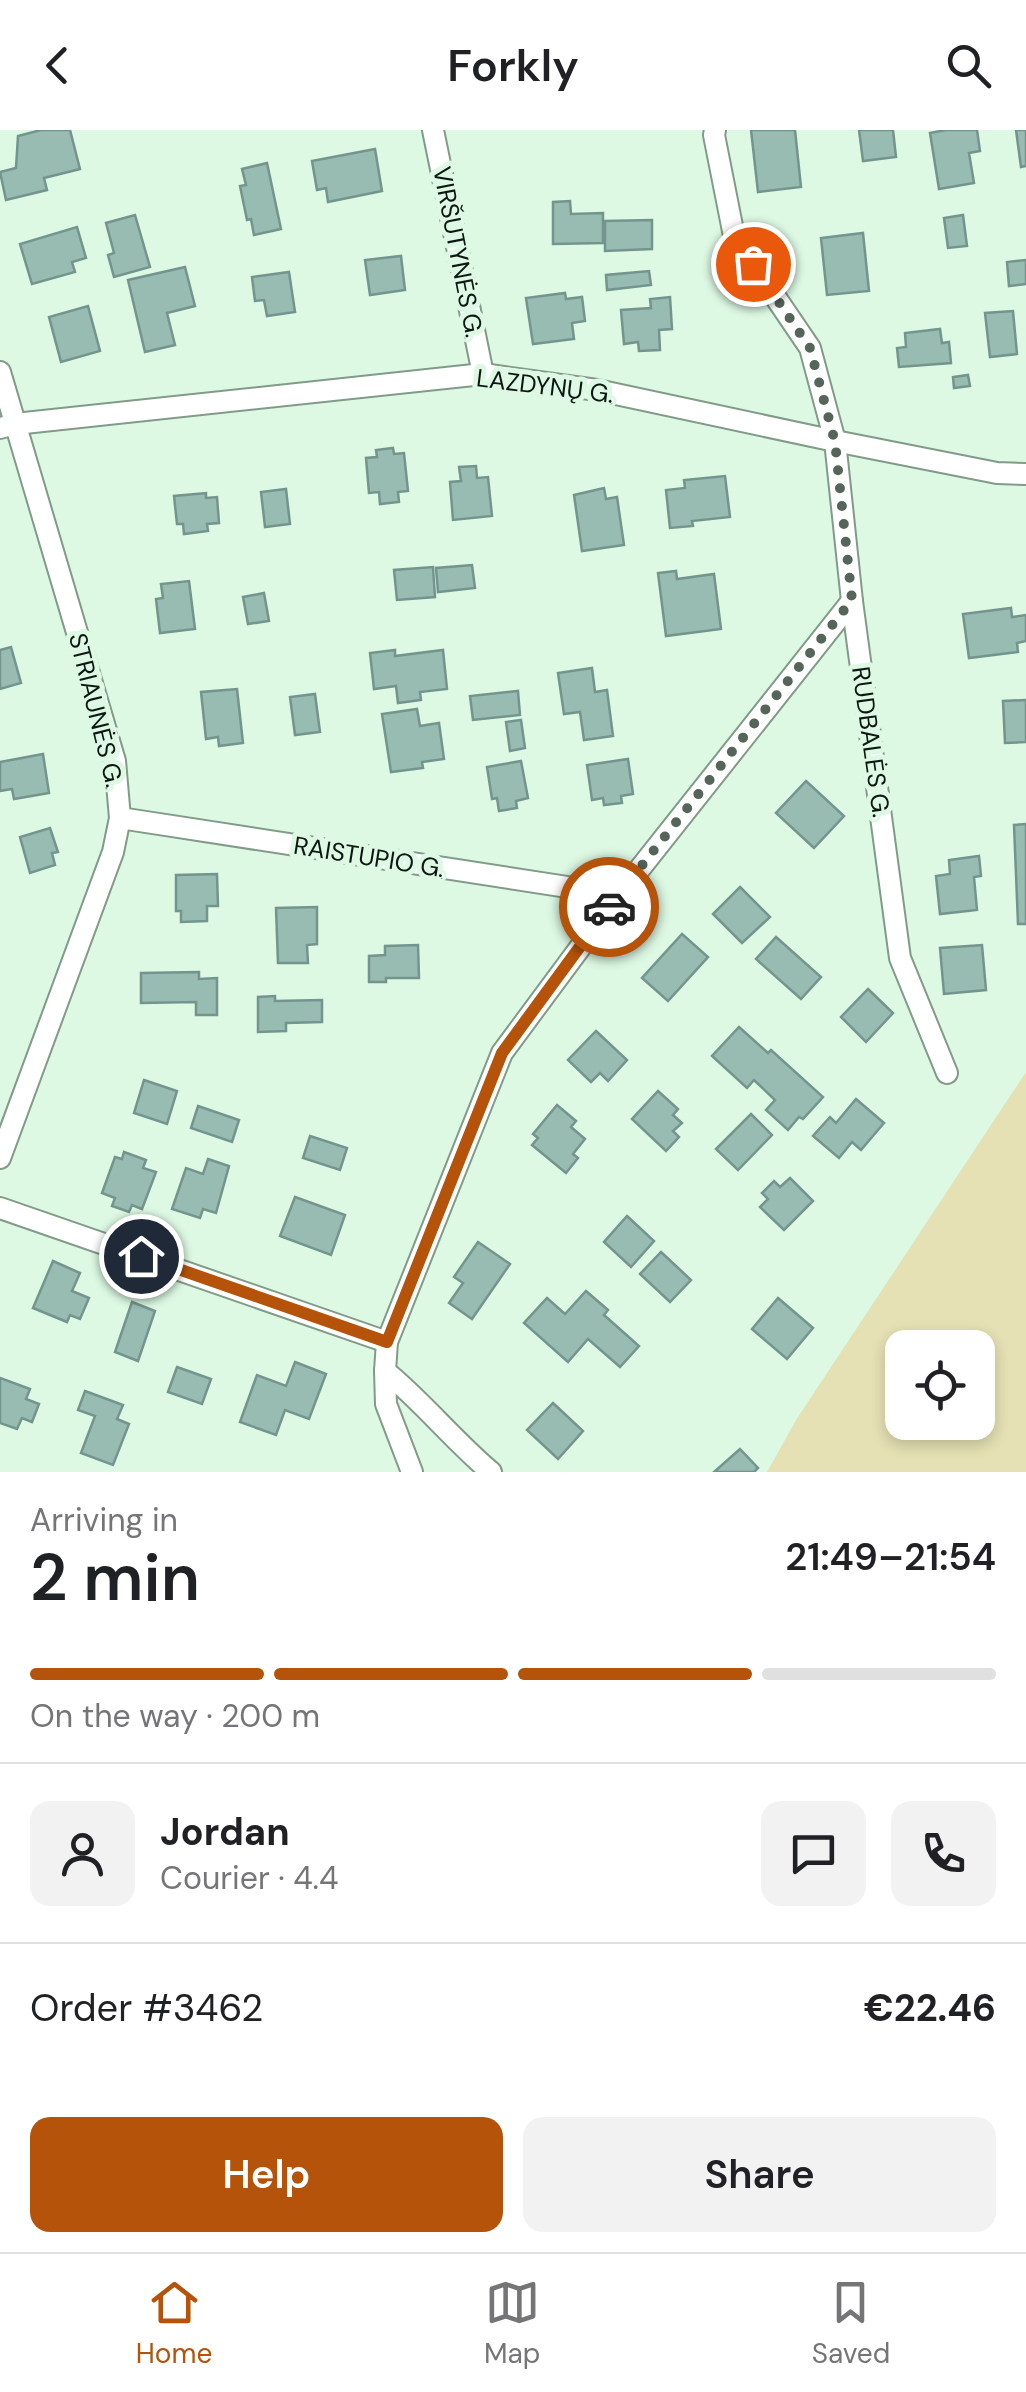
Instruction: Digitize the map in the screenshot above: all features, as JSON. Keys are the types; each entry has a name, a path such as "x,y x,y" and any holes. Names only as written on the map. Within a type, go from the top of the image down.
{"street":[{"name":"VIRŠUTYNĖS G.","path":"433,130 482,374"},
{"name":"RUDBALĖS G.","path":"715,130 734,236 810,348 835,442 900,958 947,1074"},
{"name":"STRIAUNĖS G.","path":"0,372 8,426 115,760 120,818 113,852 0,1158"},
{"name":"LAZDYNŲ G.","path":"8,426 482,374 597,390 835,442 997,473 1026,474"},
{"path":"412,1472 386,1404 387,1342 502,1053 618,895 852,600"},
{"name":"RAISTUPIO G.","path":"120,818 618,895"},
{"path":"0,1208 387,1342"},
{"path":"384,1371 410,1391 491,1472"}],"shaded area":[{"path":"1026,1072 1026,1472 767,1472 796,1420"}],"building":[{"path":"41,130 70,130 80,169 44,178 47,190 6,200 0,172 16,168 18,136"},
{"path":"751,130 795,130 801,187 758,192"},
{"path":"859,130 893,130 896,157 863,161"},
{"path":"977,130 980,151 969,153 974,183 939,189 930,133"},
{"path":"1016,130 1026,130 1026,166 1021,167"},
{"path":"375,149 382,191 328,202 326,188 317,190 312,161"},
{"path":"267,163 281,229 254,235 240,186 246,185 242,169"},
{"path":"570,201 571,214 603,213 603,243 553,244 553,202"},
{"path":"135,215 150,267 114,277 108,255 114,253 106,223"},
{"path":"963,215 967,246 948,248 944,218"},
{"path":"652,220 652,249 605,251 605,221"},
{"path":"77,227 86,258 72,262 75,272 32,284 20,244"},
{"path":"863,233 869,291 827,295 821,238"},
{"path":"401,256 405,290 370,295 365,260"},
{"path":"1026,260 1026,284 1009,286 1007,262"},
{"path":"185,267 195,306 167,313 175,345 145,352 128,280"},
{"path":"649,271 651,285 607,290 606,275"},
{"path":"289,272 295,312 267,316 264,300 255,301 252,277"},
{"path":"565,293 566,299 582,297 585,321 572,323 574,339 533,344 526,298"},
{"path":"670,297 672,329 659,330 660,350 639,351 638,342 624,344 621,310 651,308 650,299"},
{"path":"88,306 100,351 61,362 49,317"},
{"path":"1013,311 1017,354 990,357 985,313"},
{"path":"940,329 942,343 949,342 951,363 899,367 897,348 906,347 905,333"},
{"path":"968,375 970,386 954,388 953,377"},
{"path":"393,448 394,454 404,453 408,491 398,492 399,502 380,504 379,492 369,493 366,458 377,457 376,450"},
{"path":"476,466 477,478 488,477 492,516 453,520 450,482 461,481 459,467"},
{"path":"725,476 730,517 670,528 666,490 685,488 684,480"},
{"path":"604,488 606,499 617,497 624,545 582,551 574,495"},
{"path":"286,489 290,524 265,527 261,492"},
{"path":"206,493 206,498 217,497 219,523 207,524 208,531 184,534 183,524 177,524 174,496"},
{"path":"472,565 475,588 438,592 436,568"},
{"path":"433,567 435,597 397,600 394,570"},
{"path":"676,571 677,579 714,574 721,629 666,636 658,573"},
{"path":"189,581 195,629 160,633 156,599 163,598 161,584"},
{"path":"264,593 269,621 248,624 243,597"},
{"path":"1011,608 1012,617 1026,615 1026,641 1017,643 1018,652 969,658 963,614"},
{"path":"11,647 21,683 0,689 0,650"},
{"path":"395,650 395,656 443,650 447,689 420,692 421,700 398,703 396,686 374,689 370,653"},
{"path":"592,668 595,692 607,690 613,736 584,740 580,712 564,714 558,673"},
{"path":"237,689 243,743 219,746 218,737 206,739 201,692"},
{"path":"518,691 520,715 473,720 470,696"},
{"path":"315,694 320,732 295,735 290,697"},
{"path":"1026,700 1026,742 1005,743 1003,701"},
{"path":"417,709 420,726 439,723 444,759 422,762 423,768 391,772 382,714"},
{"path":"521,720 525,748 510,751 506,722"},
{"path":"43,754 49,793 14,799 12,789 0,791 0,762"},
{"path":"628,759 633,794 621,796 622,803 604,805 603,798 592,800 587,765"},
{"path":"521,761 528,798 516,801 517,808 499,811 497,798 492,799 487,767"},
{"path":"806,781 844,816 814,848 776,813"},
{"path":"1026,824 1026,924 1018,924 1014,825"},
{"path":"50,828 58,852 52,853 55,865 30,873 20,837"},
{"path":"979,856 981,876 974,877 977,910 940,914 936,876 950,874 949,860"},
{"path":"217,874 218,906 207,906 207,921 181,922 181,911 176,911 176,875"},
{"path":"740,887 770,917 742,943 713,914"},
{"path":"317,907 317,944 307,945 308,963 278,963 276,908"},
{"path":"682,934 708,957 668,1001 642,978"},
{"path":"776,937 821,977 801,999 756,959"},
{"path":"418,945 419,978 369,982 369,956 385,955 385,946"},
{"path":"982,945 986,990 944,994 940,948"},
{"path":"199,972 199,979 217,978 217,1015 196,1015 196,1002 141,1003 141,973"},
{"path":"868,989 893,1013 866,1042 841,1017"},
{"path":"275,996 275,1001 322,1000 322,1022 286,1023 286,1031 258,1032 258,997"},
{"path":"739,1027 823,1097 788,1130 766,1110 775,1100 754,1080 747,1088 712,1056"},
{"path":"596,1031 627,1060 608,1081 600,1073 591,1082 568,1060"},
{"path":"144,1080 177,1091 167,1124 134,1113"},
{"path":"658,1091 678,1109 673,1115 682,1123 673,1131 679,1137 666,1151 632,1119"},
{"path":"856,1099 884,1123 861,1150 852,1142 839,1158 813,1136 830,1117 836,1123"},
{"path":"557,1105 576,1121 571,1127 585,1139 573,1154 578,1158 566,1173 532,1145 538,1138 533,1134"},
{"path":"198,1106 239,1120 232,1142 191,1128"},
{"path":"751,1114 772,1135 738,1170 716,1149"},
{"path":"310,1136 347,1148 340,1170 303,1158"},
{"path":"124,1152 146,1160 143,1168 156,1172 142,1209 132,1205 129,1212 112,1206 115,1198 102,1193 115,1157 122,1159"},
{"path":"208,1159 229,1166 216,1213 203,1209 200,1218 172,1209 186,1168 203,1174"},
{"path":"790,1178 813,1201 784,1230 760,1207 768,1199 762,1193 774,1181 780,1187"},
{"path":"295,1197 345,1215 331,1255 280,1236"},
{"path":"627,1216 654,1241 631,1267 604,1242"},
{"path":"478,1242 510,1264 472,1319 449,1303 463,1283 454,1277"},
{"path":"661,1252 691,1280 670,1302 640,1274"},
{"path":"53,1261 80,1273 72,1291 89,1298 80,1319 70,1315 67,1322 33,1308"},
{"path":"586,1291 608,1310 604,1315 639,1346 620,1367 588,1339 568,1362 524,1323 547,1298 565,1314"},
{"path":"778,1298 813,1328 787,1359 752,1329"},
{"path":"132,1302 155,1311 138,1361 115,1352"},
{"path":"295,1362 326,1374 309,1419 285,1410 276,1435 240,1422 257,1375 286,1386"},
{"path":"177,1367 211,1379 202,1404 168,1392"},
{"path":"0,1378 30,1389 26,1399 39,1404 32,1422 22,1418 17,1429 0,1423"},
{"path":"85,1391 123,1405 117,1419 129,1424 113,1465 81,1453 95,1416 78,1410"},
{"path":"553,1403 583,1431 558,1459 527,1430"},
{"path":"740,1449 758,1468 754,1472 714,1472"}],"way so far":[{"path":"609,907 852,600 835,442 810,348 753,264"}],"route":[{"path":"141,1256 387,1342 502,1053 609,907"}]}
